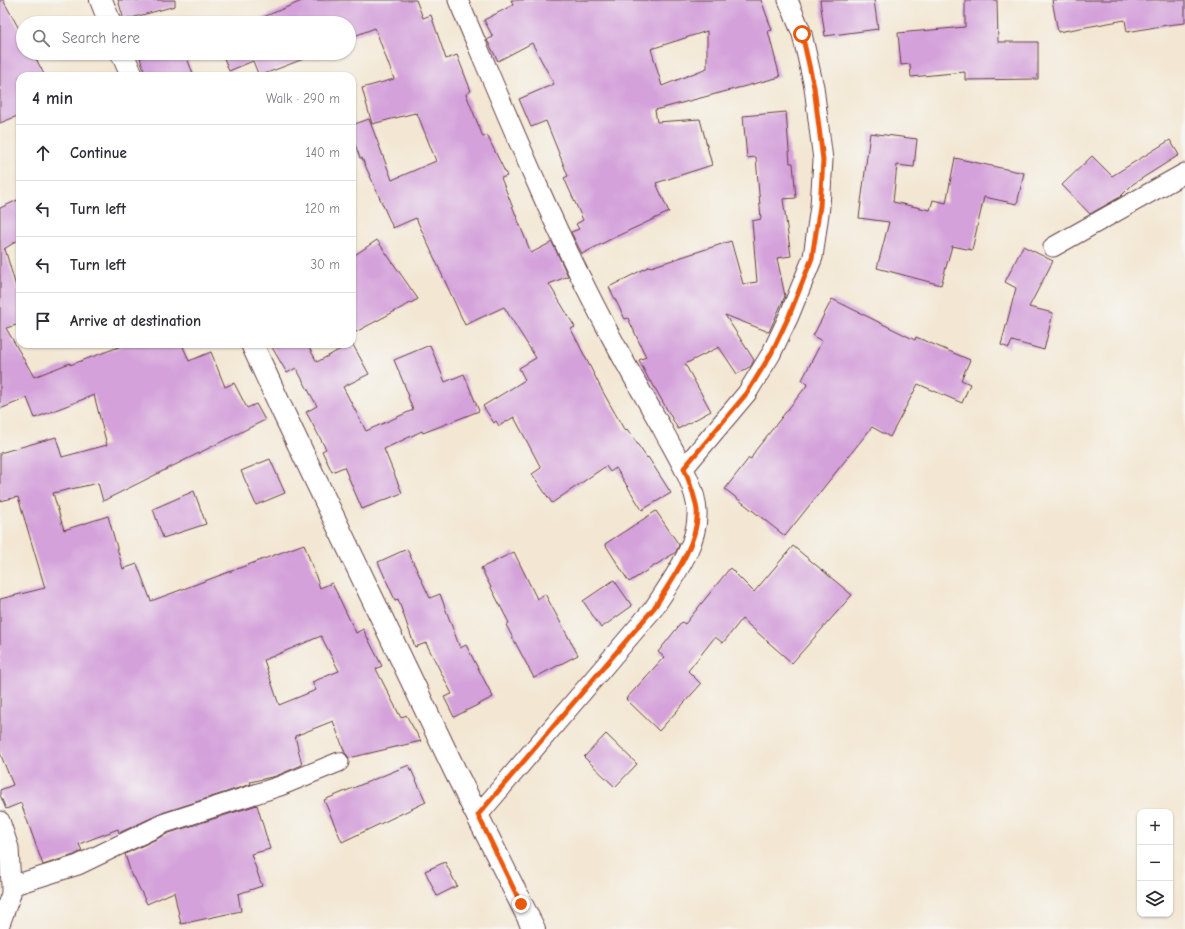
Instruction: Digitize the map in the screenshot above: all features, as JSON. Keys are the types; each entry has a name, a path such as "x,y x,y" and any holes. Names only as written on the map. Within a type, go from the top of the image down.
{"street":[{"path":"101,0 107,16"},
{"path":"458,0 537,186 605,326 684,468 694,495 697,510 695,526 689,548 676,574 654,608 478,815"},
{"path":"684,468 747,393 771,354 789,316 812,258 820,206 823,160 814,87 802,34 788,0"},
{"path":"125,60 130,72"},
{"path":"1053,247 1185,174"},
{"path":"254,348 449,758 534,929"},
{"path":"11,886 78,865 164,823 280,786 339,762"},
{"path":"0,821 9,848 11,886 11,894 0,924"}],"building":[{"path":"0,0 3,0 16,23 16,60 37,60 43,72 16,72 16,117 0,123"},
{"path":"118,0 175,0 175,6 139,16 123,16"},
{"path":"304,0 416,0 423,18 431,15 446,59 457,55 471,91 466,94 483,137 487,135 507,176 501,178 531,253 552,242 568,276 549,284 575,327 571,329 625,431 627,429 647,458 648,457 671,493 642,510 616,468 610,472 606,466 552,503 532,474 541,468 514,417 499,426 496,421 494,423 483,406 525,380 519,368 536,358 504,307 465,325 416,218 393,228 362,158 360,158 356,147 356,124 369,119 392,180 436,161 417,113 372,124 362,88 394,79 375,28 356,35 356,16 266,16"},
{"path":"511,0 761,0 772,30 768,31 780,77 655,110 657,122 700,119 712,165 656,183 669,212 582,254 571,232 579,229 576,224 583,220 564,178 568,176 546,121 531,127 519,99 554,84 532,43 498,61 487,40 493,37 484,20 513,5","holes":["707,31 707,68 662,86 651,49"]},
{"path":"820,0 874,0 878,29 825,36"},
{"path":"965,0 997,0 998,42 1038,42 1038,79 965,80 965,72 911,77 910,64 901,65 898,33 965,27"},
{"path":"1052,0 1185,0 1185,23 1127,32 1125,20 1058,32"},
{"path":"141,60 188,60 192,72 145,72"},
{"path":"225,60 301,60 269,72 257,72 253,61 229,71"},
{"path":"786,112 790,163 793,163 796,198 783,199 791,256 777,258 785,296 769,332 725,315 754,360 751,366 737,374 719,347 685,364 711,411 678,429 651,381 650,382 639,360 646,357 628,318 625,319 609,287 650,266 651,267 731,241 743,284 757,282 752,221 761,219 756,157 747,158 743,116"},
{"path":"870,133 917,139 914,167 897,165 893,202 930,210 933,200 946,203 955,158 1024,173 1017,204 984,197 972,250 952,246 941,285 877,268 889,222 859,218"},
{"path":"1170,140 1179,155 1133,184 1120,197 1090,214 1062,185 1092,156 1112,176"},
{"path":"16,201 16,242 4,249 16,286 16,325 6,328 16,348 17,348 34,377 70,363 70,365 116,348 184,348 189,361 211,352 225,387 234,383 247,408 256,404 265,420 103,501 98,483 53,493 64,530 108,516 123,569 137,564 151,601 304,544 320,588 332,583 356,633 363,629 382,666 376,669 401,718 406,715 421,741 349,758 345,753 333,721 295,736 302,765 276,776 250,782 251,784 162,813 119,833 118,829 79,844 82,851 43,865 21,803 6,809 0,795 0,790 13,785 0,753 0,599 45,588 18,497 0,501 0,453 56,437 62,457 107,445 94,395 35,418 27,398 0,409 0,208","holes":["321,636 339,671 312,682 316,690 279,705 264,660"]},
{"path":"377,240 418,299 356,332 356,254"},
{"path":"1023,246 1053,261 1029,307 1053,313 1044,350 1012,341 1009,348 1001,345 1016,288 1005,282"},
{"path":"832,299 915,340 916,337 970,360 961,380 970,384 962,403 918,384 890,437 872,427 785,536 725,489 749,458 751,459 755,451 808,384 802,380 822,341 813,336"},
{"path":"430,345 445,382 464,374 479,411 423,433 422,431 384,449 402,493 362,509 344,467 332,472 322,451 326,449 306,412 317,406 296,368 287,373 272,348 309,348 317,362 343,348 355,348 369,374 343,387 366,431 413,410 408,397 409,396 394,360"},
{"path":"270,459 285,493 256,505 241,471"},
{"path":"194,491 206,524 163,538 153,509"},
{"path":"656,511 679,545 676,552 629,582 605,544"},
{"path":"793,546 852,595 792,663 742,619 723,643 715,637 688,671 701,684 659,731 626,699 664,657 658,652 682,622 685,624 730,568 754,592"},
{"path":"407,549 430,598 440,594 460,648 466,645 493,697 454,717 444,697 452,694 426,643 415,647 398,599 395,600 378,562"},
{"path":"514,552 537,599 545,594 578,655 534,678 506,625 509,623 481,568"},
{"path":"614,580 632,606 601,628 583,601"},
{"path":"606,734 637,764 615,787 584,757"},
{"path":"409,765 426,802 342,842 324,800"},
{"path":"257,805 270,849 251,854 262,886 238,894 241,911 181,924 174,892 147,904 134,877 132,877 125,854 169,833"},
{"path":"445,862 457,886 437,896 425,871"}],"route":[{"path":"521,904 478,815 654,608 676,574 689,548 695,526 697,510 694,495 684,468 747,393 771,354 789,316 812,258 820,206 823,160 814,87 802,34"}]}
